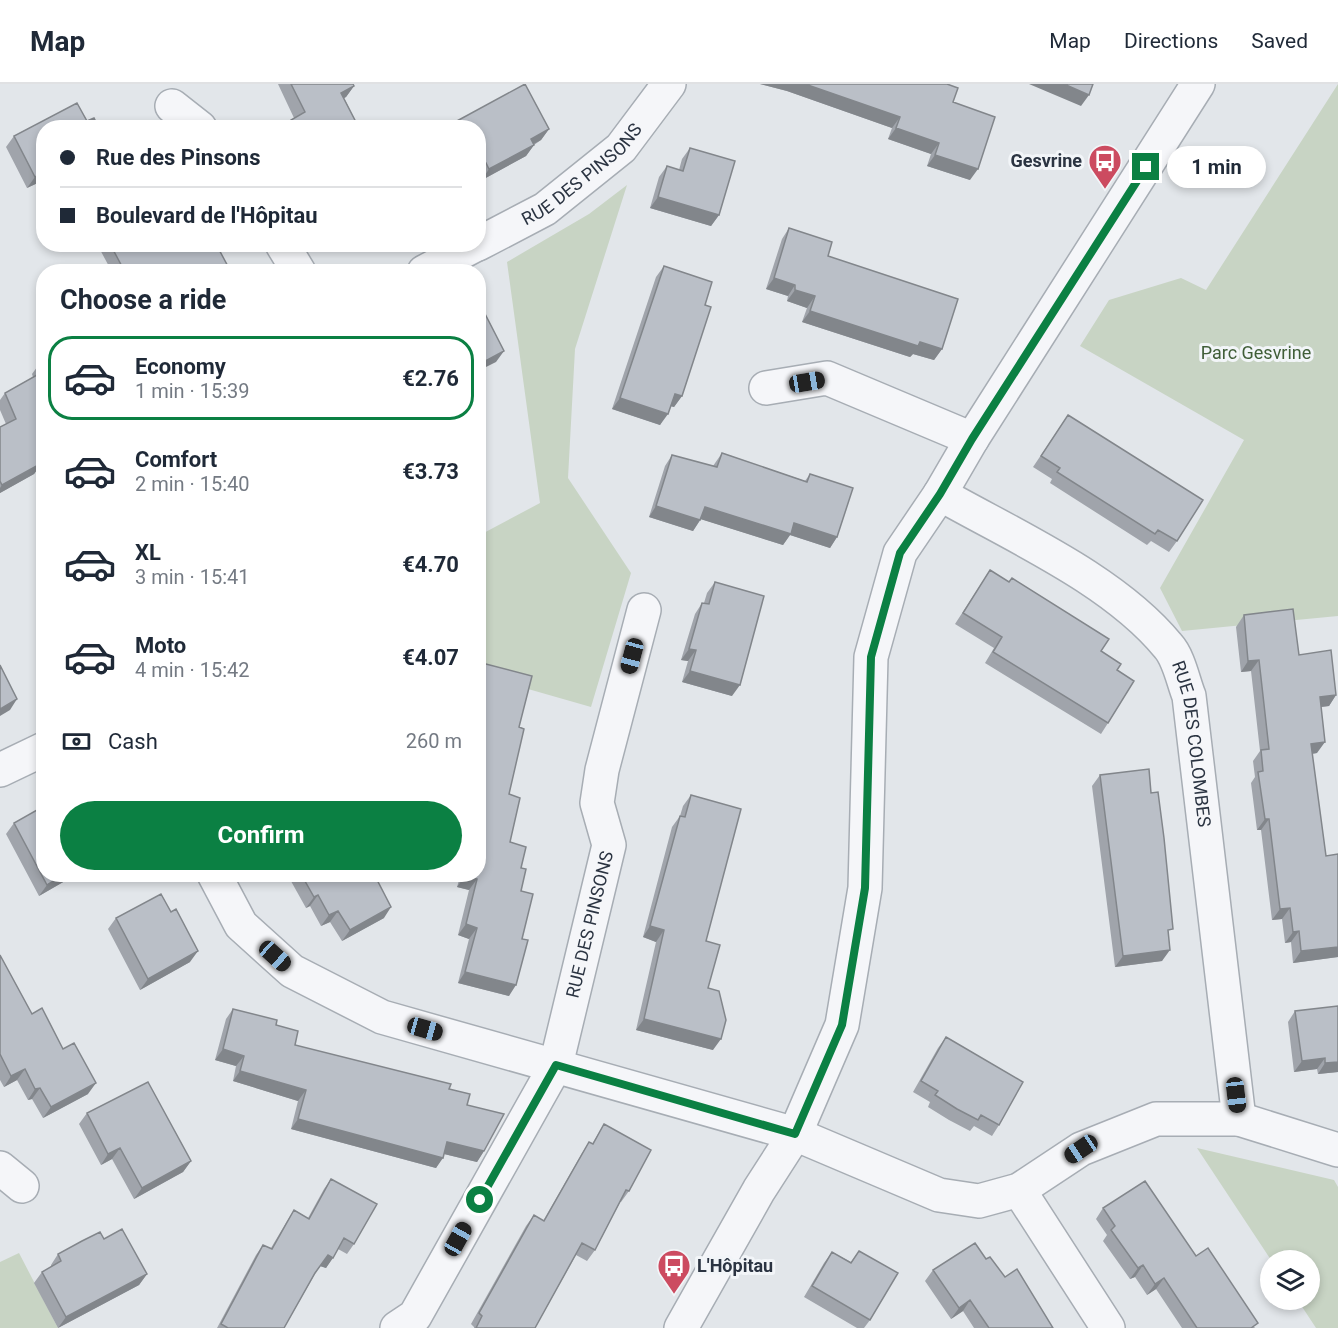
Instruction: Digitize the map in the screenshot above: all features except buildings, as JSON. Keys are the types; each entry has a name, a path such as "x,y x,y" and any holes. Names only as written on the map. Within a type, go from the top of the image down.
{"street":[{"name":"RUE DES PINSONS","path":"486,240 545,208 621,148 669,84"},
{"path":"681,1328 759,1190 795,1134 842,1025 865,888 871,657 900,553 940,494 972,439 1198,84"},
{"path":"172,106 190,120"},
{"name":"RUE DES PINSONS","path":"439,264 463,252"},
{"path":"766,388 827,378 972,439"},
{"name":"RUE DES COLOMBES","path":"940,494 1099,585 1137,615 1170,647 1189,696 1239,1119"},
{"name":"RUE DES PINSONS","path":"397,1328 415,1317 556,1065 609,844 597,803 602,770 644,610"},
{"path":"0,770 36,753"},
{"path":"218,882 242,925 292,971 382,1017 795,1134 939,1195 979,1201 1019,1190 1081,1149 1156,1119 1239,1119 1338,1150"},
{"path":"1019,1190 1107,1328"}],"green space":[{"name":"Parc Gesvrine","path":"1338,84 1338,616 1182,631 1160,588 1244,440 1080,346 1109,300 1181,278 1206,290"},
{"path":"627,185 575,349 568,478 631,573 591,707 486,677 486,532 540,503 507,262 589,214"},
{"path":"1197,1148 1334,1180 1338,1187 1338,1328 1316,1328 1304,1310 1320,1310 1320,1250 1264,1250"},
{"path":"19,1253 58,1328 0,1328 0,1262"}],"place":[{"name":"Gesvrine","path":"1105,190"},
{"name":"L'Hôpitau","path":"674,1295"}],"route":[{"path":"480,1200 556,1065 795,1134 842,1025 865,888 871,657 900,553 940,494 972,439 1146,167"}]}
